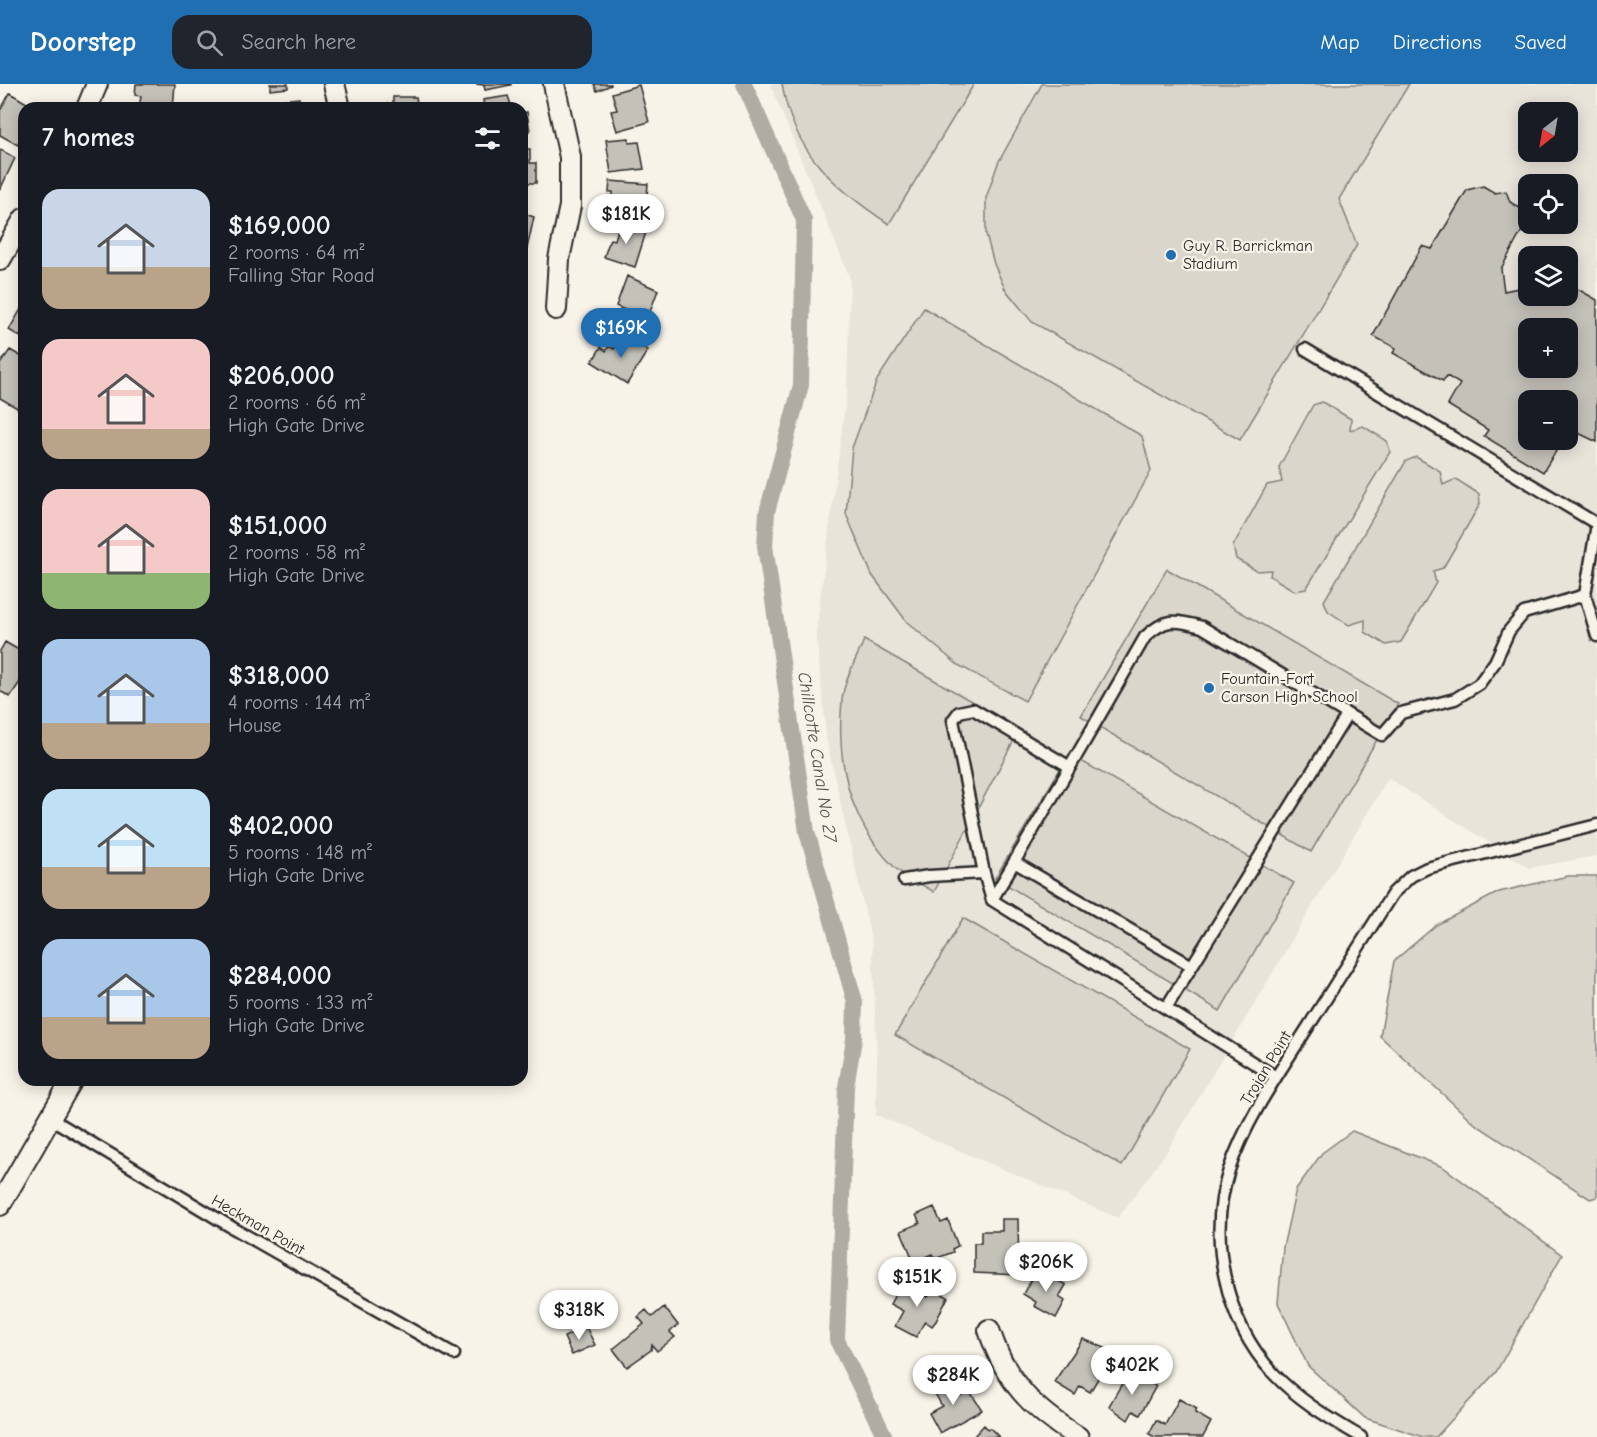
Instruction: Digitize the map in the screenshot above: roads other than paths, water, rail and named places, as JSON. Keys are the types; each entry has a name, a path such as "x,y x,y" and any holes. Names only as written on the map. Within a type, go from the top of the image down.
{"street":[{"path":"89,102 96,84"},
{"path":"334,84 338,102"},
{"path":"554,84 570,157 570,206 559,259 556,309"},
{"path":"0,260 18,229"},
{"path":"0,1205 69,1086"},
{"path":"989,1330 999,1359 1022,1395 1056,1423 1078,1437"}],"lane":[{"path":"1305,349 1597,524 1585,595 1597,636"},
{"path":"992,900 1145,637 1159,623 1181,620 1202,627 1382,735 1401,713 1455,699 1479,684 1495,662 1509,631 1524,613 1585,595"},
{"path":"1070,767 973,709 959,712 953,720 984,873 992,900 1276,1077"},
{"path":"1166,1008 1347,715"},
{"name":"Trojan Point","path":"1361,1437 1325,1416 1274,1373 1245,1332 1227,1289 1220,1243 1220,1212 1229,1171 1244,1133 1276,1077 1393,893 1411,876 1427,868 1597,825"},
{"path":"1014,862 1192,966"},
{"path":"904,880 929,876 984,873"},
{"name":"Heckman Point","path":"51,1118 233,1228 454,1354"}],"waterway":[{"name":"Chillcotte Canal No 27","path":"744,84 804,220 801,385 767,512 765,546 807,832 855,1002 854,1039 846,1087 837,1340 885,1437"}],"place":[{"name":"Guy R. Barrickman Stadium","path":"1171,255"},
{"name":"Fountain-Fort Carson High School","path":"1209,688"}]}
